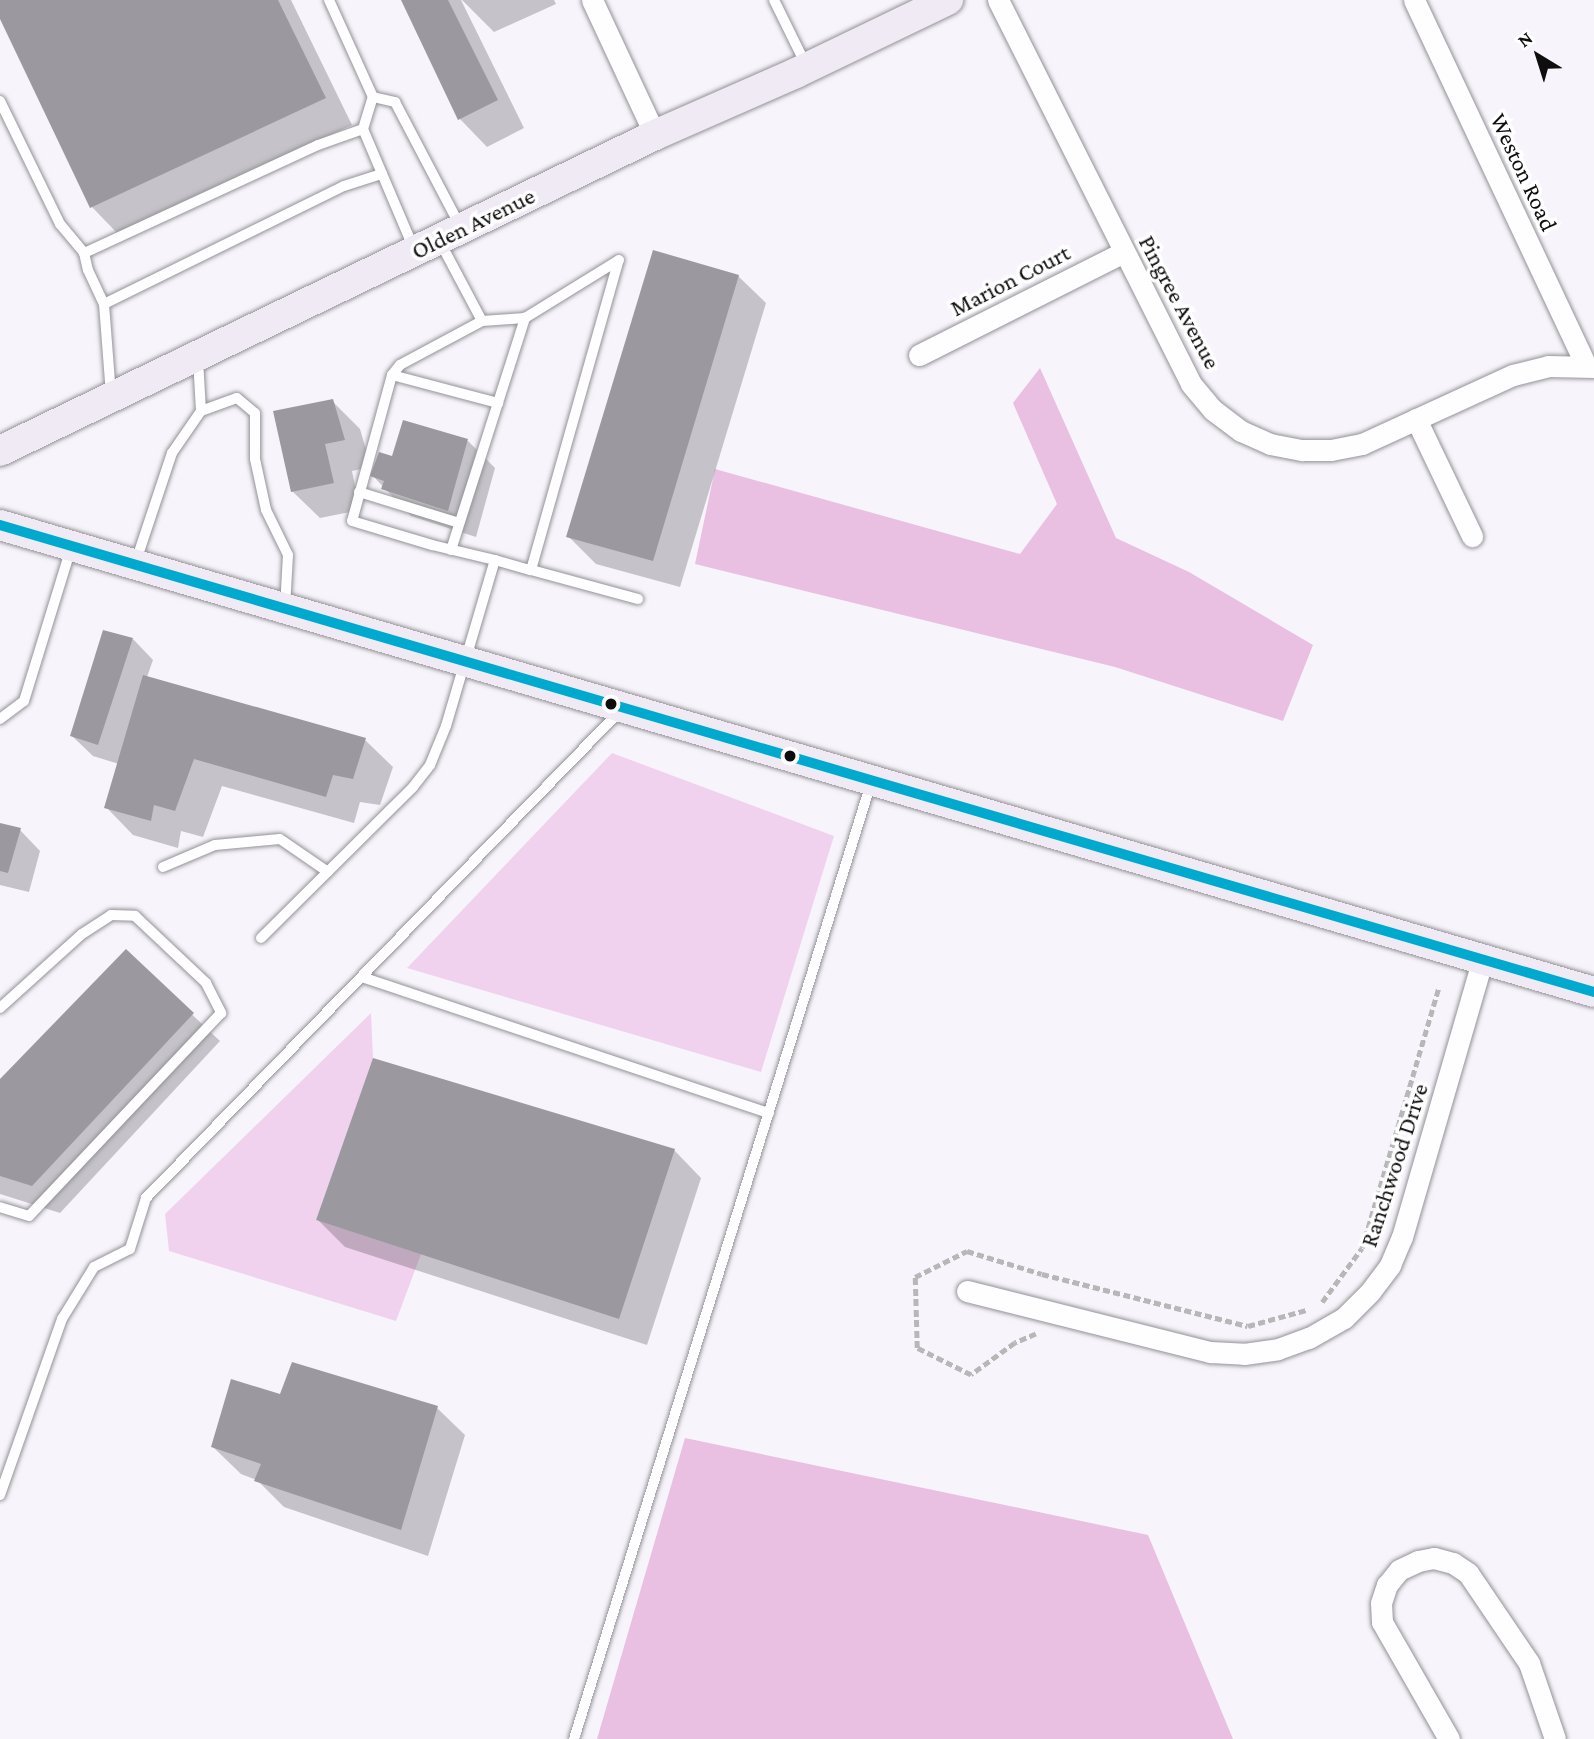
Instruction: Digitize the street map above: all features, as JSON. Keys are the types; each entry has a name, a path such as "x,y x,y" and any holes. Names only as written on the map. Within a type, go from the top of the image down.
{"main road":[{"name":"Olden Avenue","path":"0,451 654,135 807,68 948,0"},
{"path":"0,525 1594,992"}],"street":[{"path":"592,0 654,135"},
{"name":"Pingree Avenue","path":"998,0 1191,384 1213,410 1241,431 1270,444 1302,450 1331,450 1362,444 1513,375 1548,366 1590,366"},
{"name":"Weston Road","path":"1414,0 1590,366"},
{"name":"Marion Court","path":"919,355 1124,252"},
{"path":"1416,419 1472,536"},
{"name":"Ranchwood Drive","path":"967,1291 1210,1352 1244,1354 1278,1349 1309,1338 1343,1318 1370,1292 1390,1265 1402,1237 1483,959"},
{"path":"1448,1739 1382,1622 1381,1603 1387,1585 1399,1570 1418,1561 1434,1558 1453,1563 1468,1573 1529,1663 1555,1739"}],"lane":[{"path":"329,0 373,97 363,129 382,174 438,240"},
{"path":"774,0 807,68"},
{"path":"373,97 395,102 438,240 482,321"},
{"path":"0,101 60,224 84,253 104,304 111,397"},
{"path":"84,253 318,145 363,129"},
{"path":"104,304 344,186 382,174"},
{"path":"531,570 619,260 525,318 482,321 400,365 392,375 352,521 638,600"},
{"path":"451,550 525,318"},
{"path":"198,356 201,411"},
{"path":"392,375 498,403"},
{"path":"135,566 172,453 201,411 237,398 255,413 255,459 266,510 288,555 284,610"},
{"path":"359,492 459,523"},
{"path":"0,719 24,701 71,547"},
{"path":"261,938 413,787 430,765 446,726 495,560"},
{"path":"0,1495 62,1319 94,1267 130,1249 146,1198 623,708"},
{"path":"573,1739 872,780"},
{"path":"163,867 215,845 280,839 328,872"},
{"path":"0,1008 82,934 111,915 135,916 206,983 220,1013 29,1216 0,1207"},
{"path":"362,977 768,1113"}],"path":[{"path":"1320,1306 1362,1248 1439,987"},
{"path":"1046,1330 1015,1343 971,1375 917,1348 915,1277 967,1251 1042,1274 1248,1326 1308,1309"}],"shaded area":[{"path":"1040,368 1116,538 1189,572 1313,645 1283,721 1115,667 695,564 715,469 1020,554 1057,504 1013,403"},
{"path":"612,753 834,836 761,1072 407,968"},
{"path":"371,1013 373,1058 316,1220 421,1254 396,1321 169,1251 165,1214"},
{"path":"685,1438 1148,1535 1233,1739 597,1739"}],"building":[{"path":"0,0 278,0 326,98 90,208 0,19"},
{"path":"401,0 448,0 498,100 458,120"},
{"path":"653,250 739,275 653,561 566,537"},
{"path":"333,399 345,440 325,444 334,483 291,492 273,411"},
{"path":"403,420 468,439 448,511 381,489 384,481 370,476 379,452 392,456"},
{"path":"103,630 133,638 98,745 70,736"},
{"path":"143,675 366,738 353,779 333,775 326,797 194,759 175,811 154,805 151,821 104,808"},
{"path":"0,823 21,828 8,873 0,871"},
{"path":"126,949 194,1013 32,1186 0,1176 0,1079"},
{"path":"373,1058 675,1149 619,1319 316,1220"},
{"path":"292,1362 438,1406 401,1530 254,1481 261,1464 211,1447 231,1379 280,1394"}],"transit line":[{"path":"0,525 1594,992"}]}
